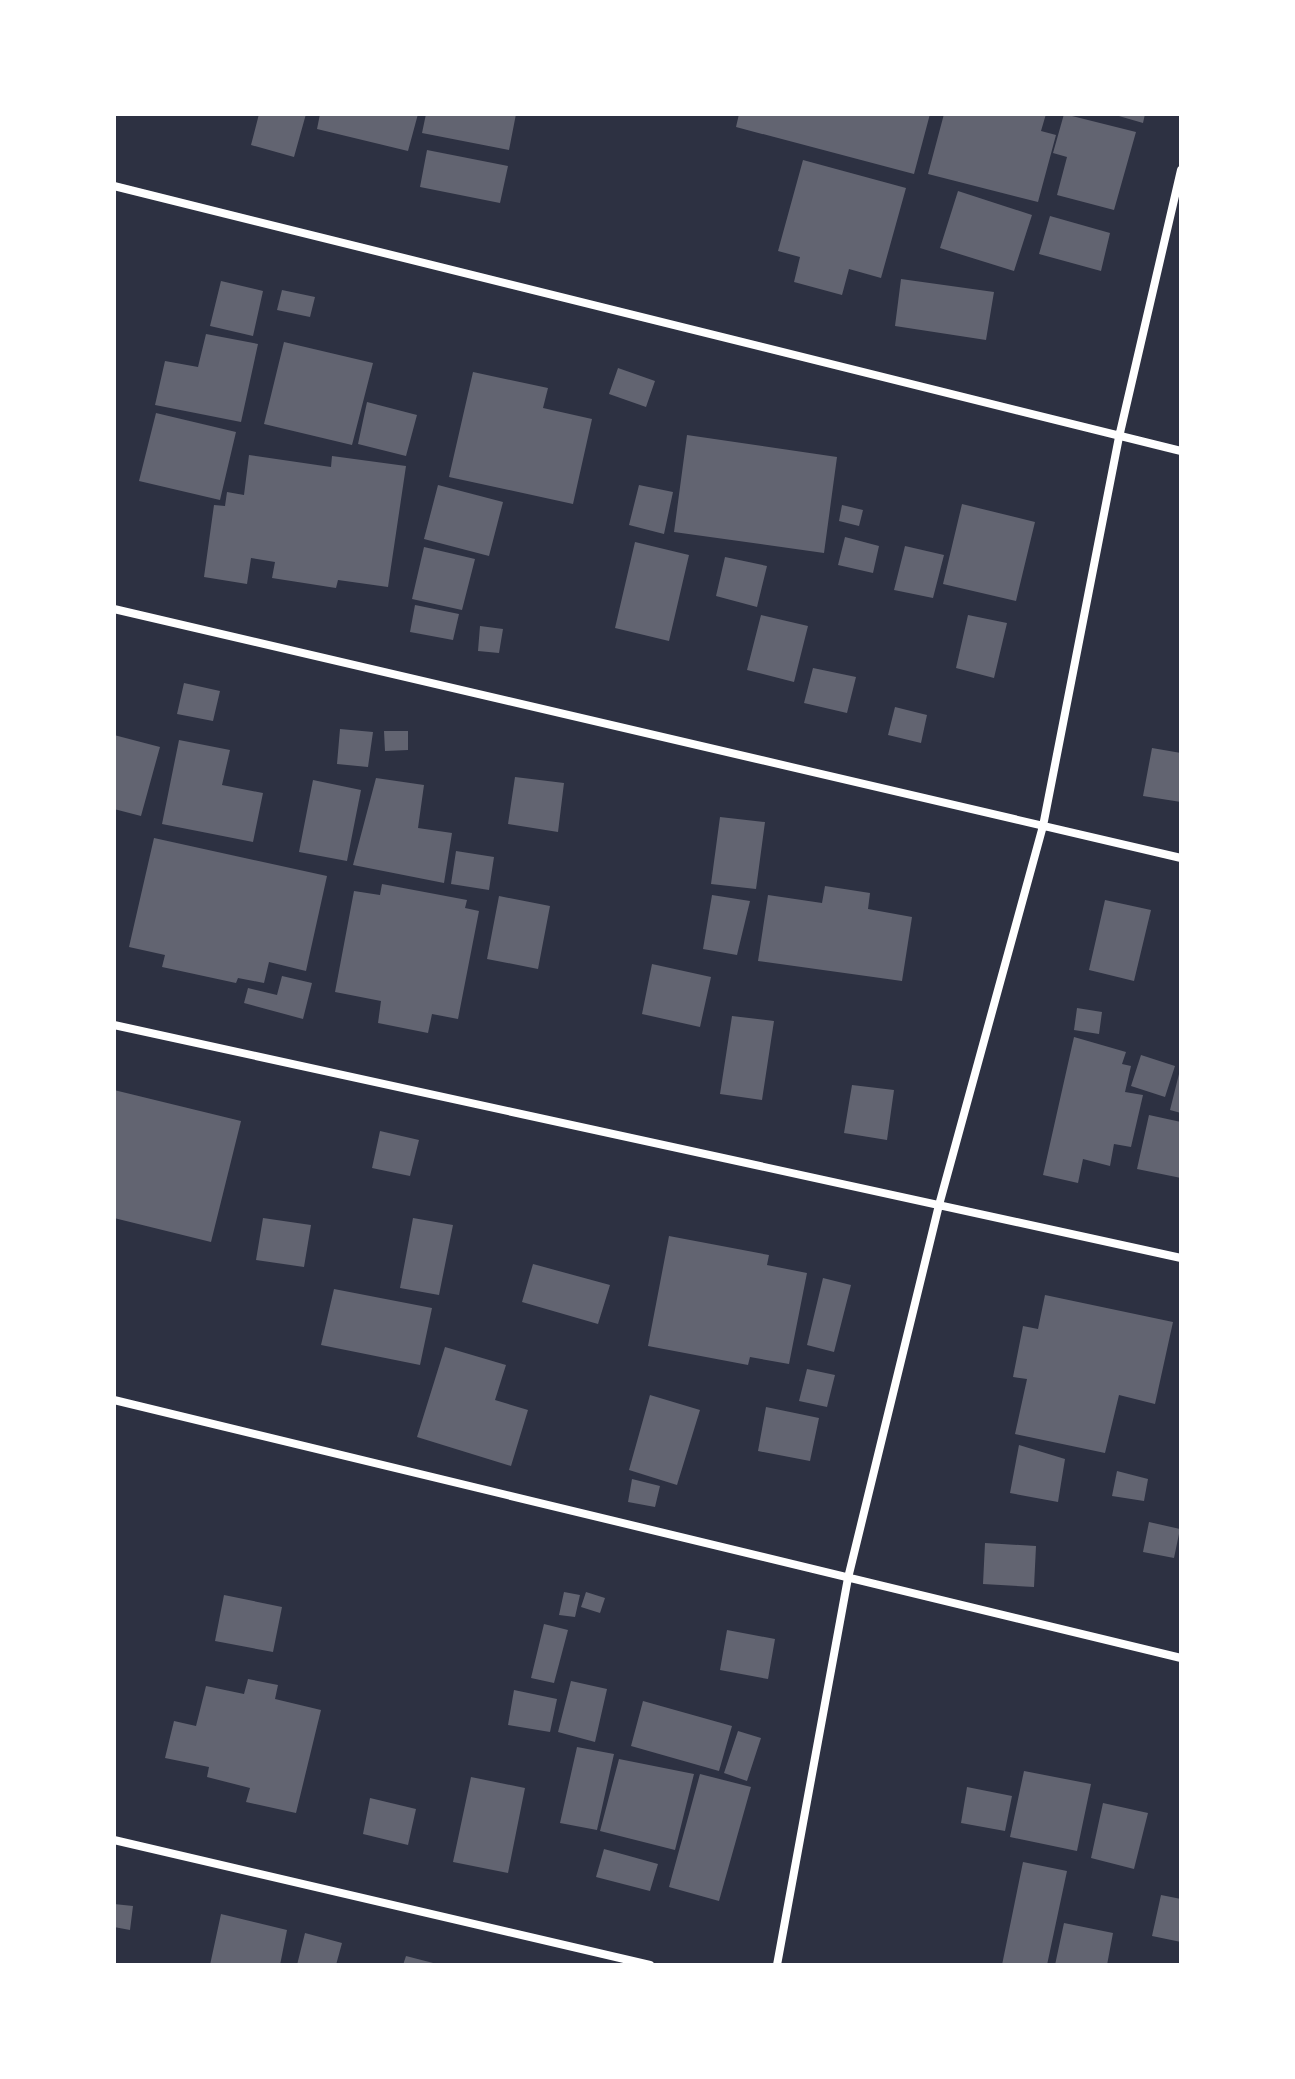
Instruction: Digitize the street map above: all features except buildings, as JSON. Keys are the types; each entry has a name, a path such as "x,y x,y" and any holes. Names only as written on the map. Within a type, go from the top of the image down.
{"street":[{"path":"777,1965 848,1578 939,1205 1043,826 1119,437 1181,170"},
{"path":"114,186 1181,451"},
{"path":"114,609 1181,858"},
{"path":"114,1025 1181,1258"},
{"path":"114,1400 1181,1658"},
{"path":"114,1840 650,1965"}]}
